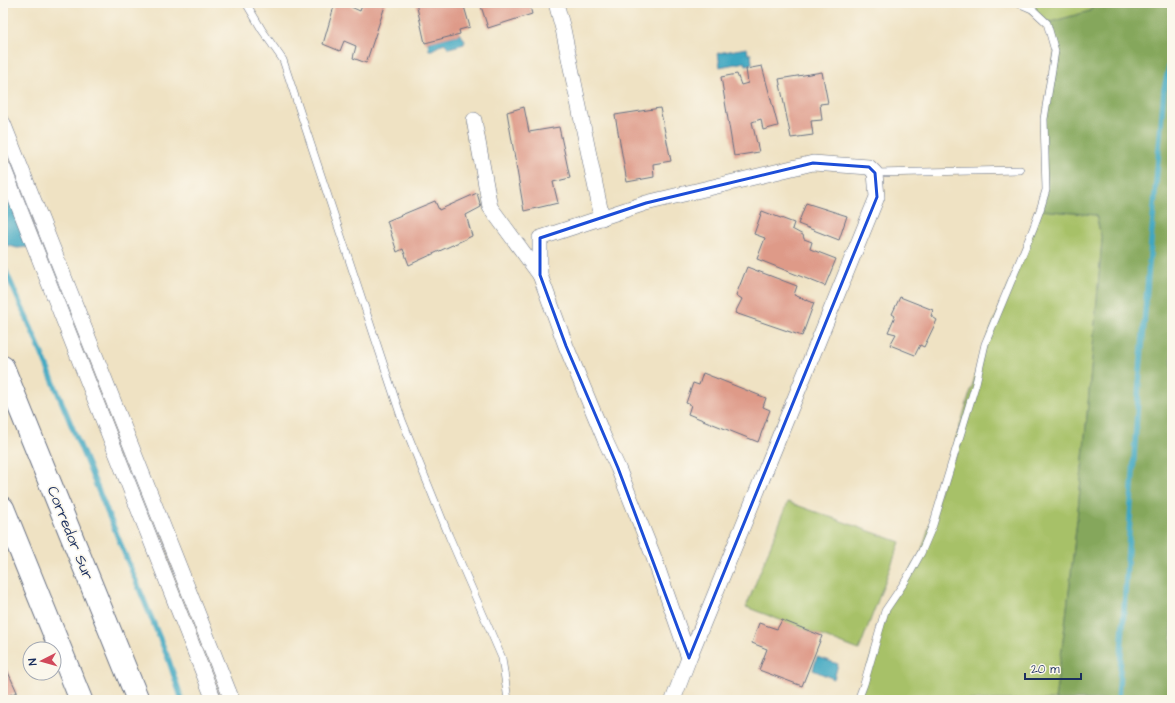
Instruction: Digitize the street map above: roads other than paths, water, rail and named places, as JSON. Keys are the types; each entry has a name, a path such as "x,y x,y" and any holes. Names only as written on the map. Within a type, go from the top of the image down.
{"highway":[{"name":"Corredor Sur","path":"3,367 138,700"},
{"path":"3,508 81,700"}],"street":[{"path":"556,3 602,218"},
{"path":"474,120 490,207 540,275 566,346 650,548 689,658"},
{"path":"3,123 232,700"},
{"path":"540,275 540,238 646,203 813,163 869,167 875,173 877,197 673,700"},
{"path":"3,167 214,700"}],"lane":[{"path":"246,3 262,30 283,60 402,420 449,536 502,658 508,700"},
{"path":"858,700 885,611 906,580 921,553 933,525 976,383 985,344 1033,229 1046,190 1044,119 1055,51 1047,23 1032,9 1018,3"},
{"path":"875,173 1020,170"}],"water":[{"path":"460,34 465,40 464,44 449,48 444,43 432,50 429,50 428,42"},
{"path":"747,48 748,54 751,54 752,64 746,65 745,62 720,67 718,53"},
{"path":"10,198 30,247 17,248 3,244 3,201"},
{"path":"817,657 838,664 834,679 813,670"}],"waterway":[{"path":"1118,700 1139,383 1164,89 1172,54"},
{"path":"3,265 31,328 168,658 182,700"}]}
